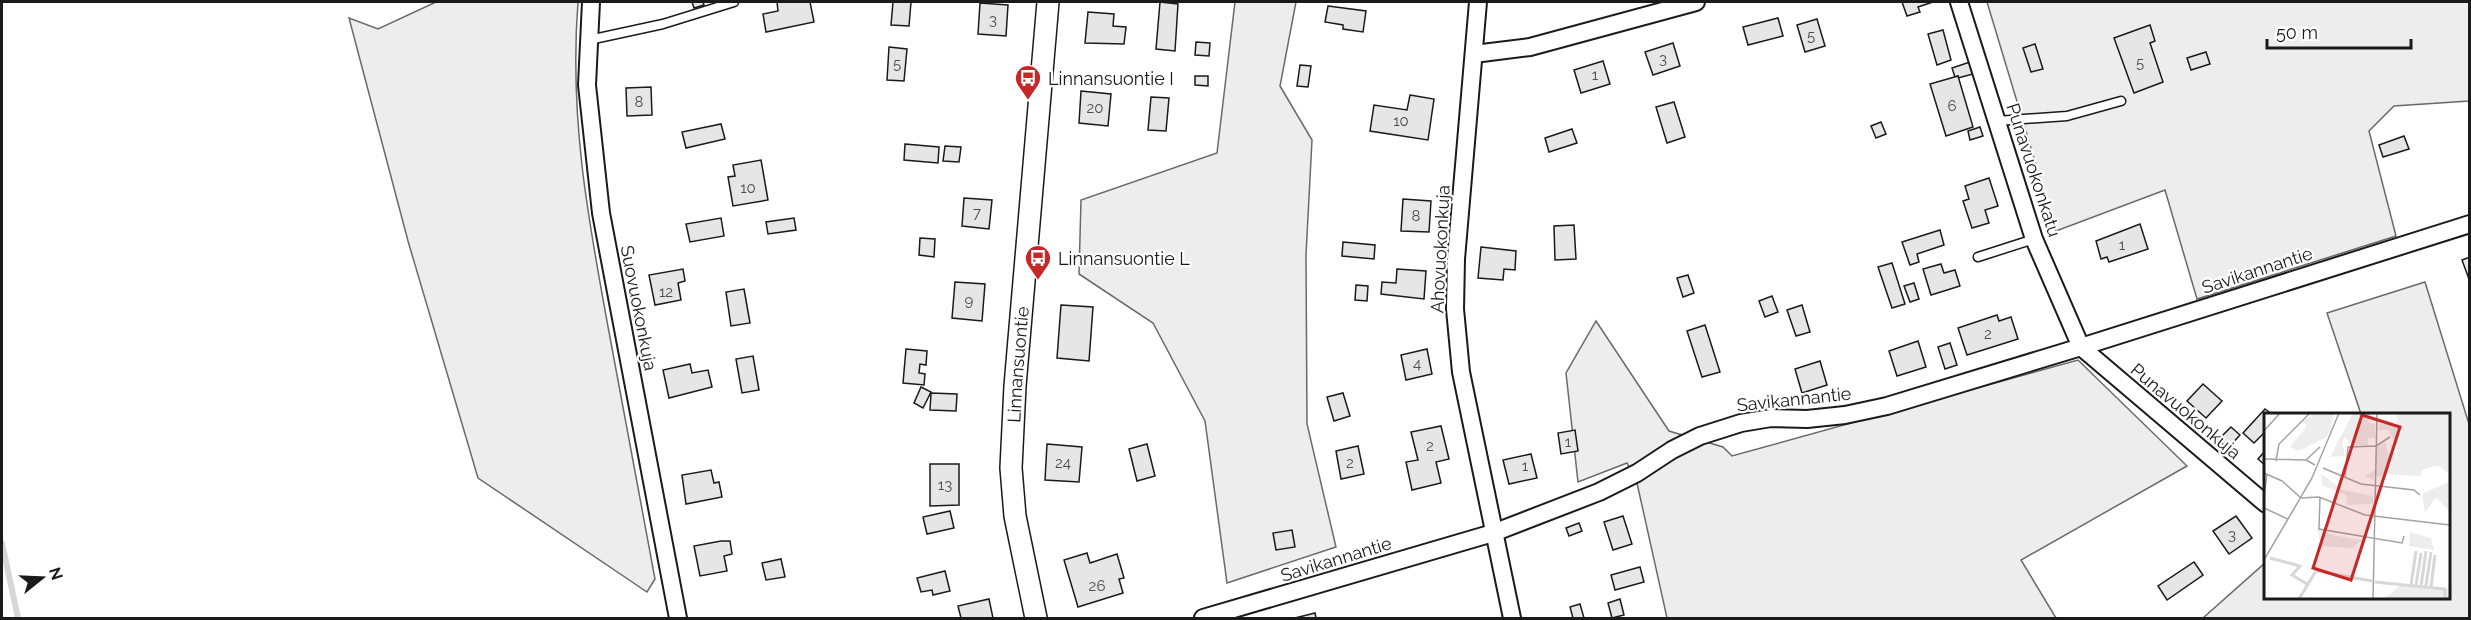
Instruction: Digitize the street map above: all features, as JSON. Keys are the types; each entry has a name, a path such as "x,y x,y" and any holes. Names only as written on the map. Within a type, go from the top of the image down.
{"street":[{"name":"Suovuokonkuja","path":"591,2 588,40 589,114 601,213 678,618"},
{"name":"Linnansuontie","path":"1036,618 1015,516 1011,468 1015,386 1048,2"},
{"name":"Ahovuokonkuja","path":"1478,2 1456,259 1455,309 1461,372 1512,618"},
{"path":"1474,54 1530,47 1696,2"},
{"name":"Punavuokonkatu","path":"1959,2 2034,238 2081,347"},
{"name":"Savikannantie","path":"1203,618 1493,532 1599,492 1637,473 1681,445 1731,426 1771,418 1807,419 1845,415 1887,406 2469,224"},
{"name":"Punavuokonkuja","path":"2081,347 2264,503"}],"lane":[{"path":"588,40 663,24 735,2"},
{"path":"1997,121 2067,116 2121,101"},
{"path":"1978,257 2034,238"}],"shaded area":[{"path":"436,2 578,2 576,86 582,168 601,290 655,579 647,592 478,478 408,241 349,18 378,29"},
{"path":"1235,2 1296,2 1280,86 1312,140 1306,255 1307,424 1336,547 1227,583 1205,421 1153,323 1079,274 1081,200 1217,153"},
{"path":"1987,2 2469,2 2469,101 2394,106 2369,131 2396,236 2197,299 2165,190 2056,231"},
{"path":"2425,282 2469,424 2469,618 2203,618 2264,564 2264,599 2450,599 2450,413 2361,413 2327,313"},
{"path":"1596,321 1669,431 1723,447 1732,456 2078,360 2187,466 2021,560 2056,618 1667,618 1637,483 1627,463 1578,482 1566,373"}],"building":[{"path":"692,2 703,2 704,5 694,8"},
{"path":"777,2 810,2 814,22 766,32 763,14 778,11"},
{"path":"893,2 911,2 909,26 891,25"},
{"path":"1160,2 1178,4 1175,51 1156,49"},
{"path":"1902,2 1933,2 1918,7 1920,12 1907,16"},
{"path":"980,3 1008,5 1006,36 978,34"},
{"path":"1328,6 1366,11 1363,32 1343,29 1343,25 1325,22"},
{"path":"1088,12 1114,14 1113,26 1126,27 1124,44 1085,43"},
{"path":"1778,18 1783,36 1748,45 1743,27"},
{"path":"1817,19 1825,46 1805,52 1797,25"},
{"path":"2150,25 2155,41 2150,43 2163,82 2134,93 2114,38"},
{"path":"1943,30 1951,60 1937,65 1928,34"},
{"path":"1196,42 1210,43 1209,56 1195,55"},
{"path":"1673,43 1680,66 1653,75 1645,52"},
{"path":"2035,44 2043,69 2031,72 2023,48"},
{"path":"889,47 907,49 904,81 887,80"},
{"path":"2206,52 2210,64 2191,70 2187,58"},
{"path":"1603,61 1610,84 1581,93 1574,70"},
{"path":"1970,62 1973,74 1955,77 1952,68"},
{"path":"1300,65 1311,66 1308,87 1297,86"},
{"path":"1195,76 1208,76 1208,86 1195,85"},
{"path":"1958,76 1973,127 1946,136 1930,84"},
{"path":"651,87 652,115 627,116 626,88"},
{"path":"1081,91 1111,94 1108,126 1079,123"},
{"path":"1410,95 1434,99 1428,140 1370,131 1374,105 1407,110"},
{"path":"1151,97 1169,98 1166,131 1148,130"},
{"path":"1674,102 1685,137 1667,143 1656,107"},
{"path":"1881,122 1886,134 1876,138 1871,126"},
{"path":"721,124 725,139 686,148 682,132"},
{"path":"1980,127 1983,136 1970,140 1968,131"},
{"path":"1572,129 1577,143 1549,152 1545,138"},
{"path":"2404,136 2409,149 2383,157 2379,145"},
{"path":"905,144 939,147 938,163 904,160"},
{"path":"945,146 961,147 959,162 943,161"},
{"path":"761,160 768,200 733,206 728,177 735,176 733,165"},
{"path":"1989,178 1998,206 1985,210 1989,223 1972,228 1963,201 1969,199 1965,186"},
{"path":"964,198 992,200 989,229 962,226"},
{"path":"1403,199 1431,201 1429,232 1401,231"},
{"path":"721,218 724,236 690,242 686,224"},
{"path":"794,218 796,230 768,234 766,222"},
{"path":"2140,224 2148,249 2109,262 2107,257 2101,259 2096,241"},
{"path":"1574,225 1576,259 1555,260 1554,226"},
{"path":"1940,230 1944,245 1917,254 1919,262 1910,265 1902,242"},
{"path":"920,238 935,239 934,257 919,255"},
{"path":"1343,242 1375,245 1374,259 1342,256"},
{"path":"1481,247 1516,251 1515,270 1504,269 1503,280 1478,278"},
{"path":"2470,257 2470,282 2462,260"},
{"path":"1892,263 1905,304 1892,308 1878,267"},
{"path":"1941,264 1944,273 1955,270 1960,286 1931,295 1923,269"},
{"path":"683,269 685,281 678,283 681,300 655,305 649,275"},
{"path":"1397,269 1426,271 1424,299 1381,294 1382,282 1396,283"},
{"path":"1688,275 1694,293 1683,297 1677,278"},
{"path":"955,282 985,284 982,321 952,318"},
{"path":"1914,283 1919,299 1910,302 1904,286"},
{"path":"1356,285 1368,286 1367,301 1355,300"},
{"path":"744,289 750,323 731,326 726,292"},
{"path":"1772,296 1778,312 1765,317 1759,301"},
{"path":"1061,305 1093,307 1089,361 1057,358"},
{"path":"1802,305 1810,332 1796,336 1787,310"},
{"path":"1997,315 1999,321 2011,317 2018,339 1967,355 1958,328"},
{"path":"1705,325 1720,372 1702,377 1687,331"},
{"path":"1918,341 1926,367 1897,376 1889,351"},
{"path":"1950,343 1957,365 1945,369 1938,347"},
{"path":"906,349 927,351 926,365 920,364 919,373 925,374 924,385 903,383"},
{"path":"1427,349 1432,374 1406,380 1401,355"},
{"path":"753,356 759,390 742,393 736,359"},
{"path":"1820,361 1827,385 1802,393 1795,369"},
{"path":"690,364 692,373 708,370 712,387 669,398 663,370"},
{"path":"2203,384 2222,401 2206,418 2187,401"},
{"path":"921,387 931,392 923,408 914,403"},
{"path":"931,393 957,394 956,411 930,410"},
{"path":"1343,393 1350,416 1334,421 1327,397"},
{"path":"2265,409 2271,413 2264,413 2264,433 2254,443 2243,433"},
{"path":"1441,426 1449,459 1436,462 1441,483 1412,490 1406,462 1418,460 1411,432"},
{"path":"2231,427 2240,435 2228,448 2218,440"},
{"path":"1575,430 1578,451 1561,454 1558,433"},
{"path":"1047,444 1082,447 1079,482 1045,480"},
{"path":"1147,444 1155,476 1137,481 1129,449"},
{"path":"1358,446 1364,474 1341,479 1336,451"},
{"path":"2264,452 2264,464 2258,459"},
{"path":"1531,454 1537,478 1509,484 1503,460"},
{"path":"930,464 959,464 959,505 930,506"},
{"path":"711,470 714,483 719,482 722,497 686,504 682,475"},
{"path":"950,511 954,528 927,534 923,517"},
{"path":"1623,516 1632,544 1613,550 1604,522"},
{"path":"2236,516 2252,538 2229,554 2213,531"},
{"path":"1579,523 1582,531 1569,536 1566,528"},
{"path":"1292,530 1295,547 1276,550 1273,533"},
{"path":"730,541 732,554 724,556 727,571 700,576 694,546"},
{"path":"1087,553 1090,563 1117,554 1124,578 1119,579 1123,593 1078,607 1064,560"},
{"path":"781,559 785,577 766,580 762,563"},
{"path":"2194,562 2203,575 2167,600 2158,586"},
{"path":"1640,567 1644,582 1615,590 1611,575"},
{"path":"945,571 950,591 933,595 932,590 921,592 917,578"},
{"path":"989,599 993,618 961,618 958,606"},
{"path":"1620,599 1624,615 1612,618 1608,603"},
{"path":"1580,604 1584,618 1573,618 1570,607"},
{"path":"1315,613 1316,618 1295,618"}],"waterway":[{"path":"2,543 18,618"}],"place":[{"name":"Linnansuontie I","path":"1028,101"},
{"name":"Linnansuontie L","path":"1038,281"}]}
